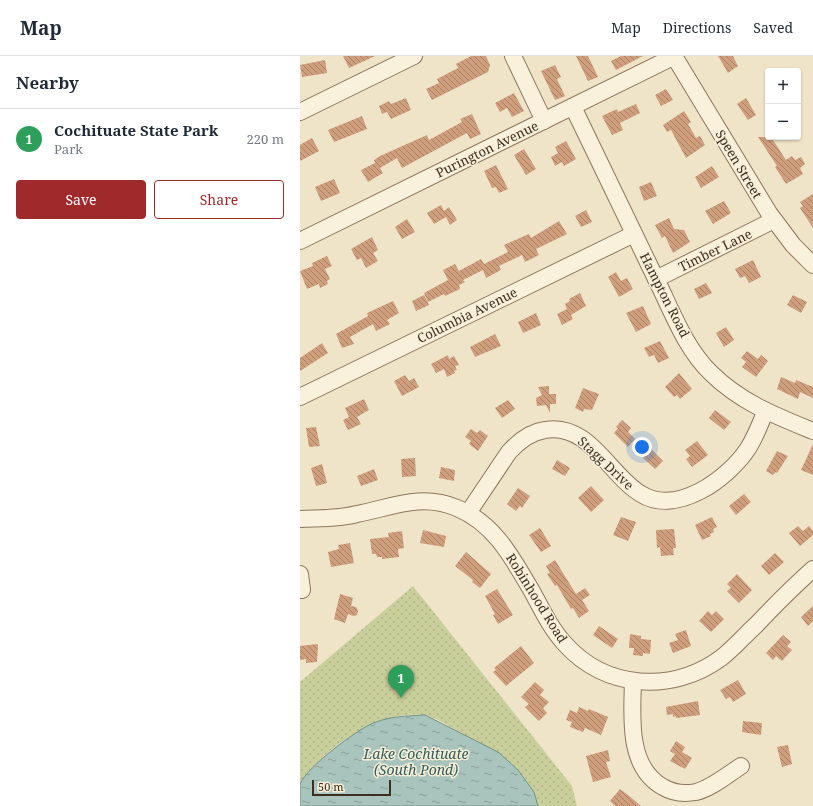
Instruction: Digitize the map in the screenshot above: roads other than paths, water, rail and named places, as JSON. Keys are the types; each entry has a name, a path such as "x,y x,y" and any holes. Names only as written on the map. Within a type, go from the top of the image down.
{"street":[{"path":"300,112 414,56"},
{"path":"513,56 544,121"},
{"name":"Purington Avenue","path":"300,241 674,56"},
{"name":"Speen Street","path":"674,56 774,220 797,250 813,265"},
{"name":"Hampton Road","path":"573,106 680,328 703,365 732,391 765,412 813,431"},
{"name":"Timber Lane","path":"656,279 774,220"},
{"name":"Columbia Avenue","path":"300,397 634,234"},
{"name":"Stagg Drive","path":"468,513 505,457 517,443 539,431 562,429 581,438 634,490 652,499 663,501 685,497 708,487 738,460 753,438 765,412"},
{"name":"Robinhood Road","path":"300,519 343,517 400,503 416,501 444,504 468,513 490,530 506,550 556,632 573,652 596,670 633,682 648,683 673,680 692,674 710,665 730,650 813,569"},
{"path":"300,574 302,590"},
{"path":"633,682 632,706 636,749 643,769 649,778 676,792 696,792 717,782 741,766"}],"water":[{"name":"Lake Cochituate (South Pond)","path":"425,715 498,752 518,770 534,792 538,806 300,806 300,784 322,758 346,740 368,726 382,720"}],"place":[{"name":"Cochituate State Park","path":"401,698"}]}
